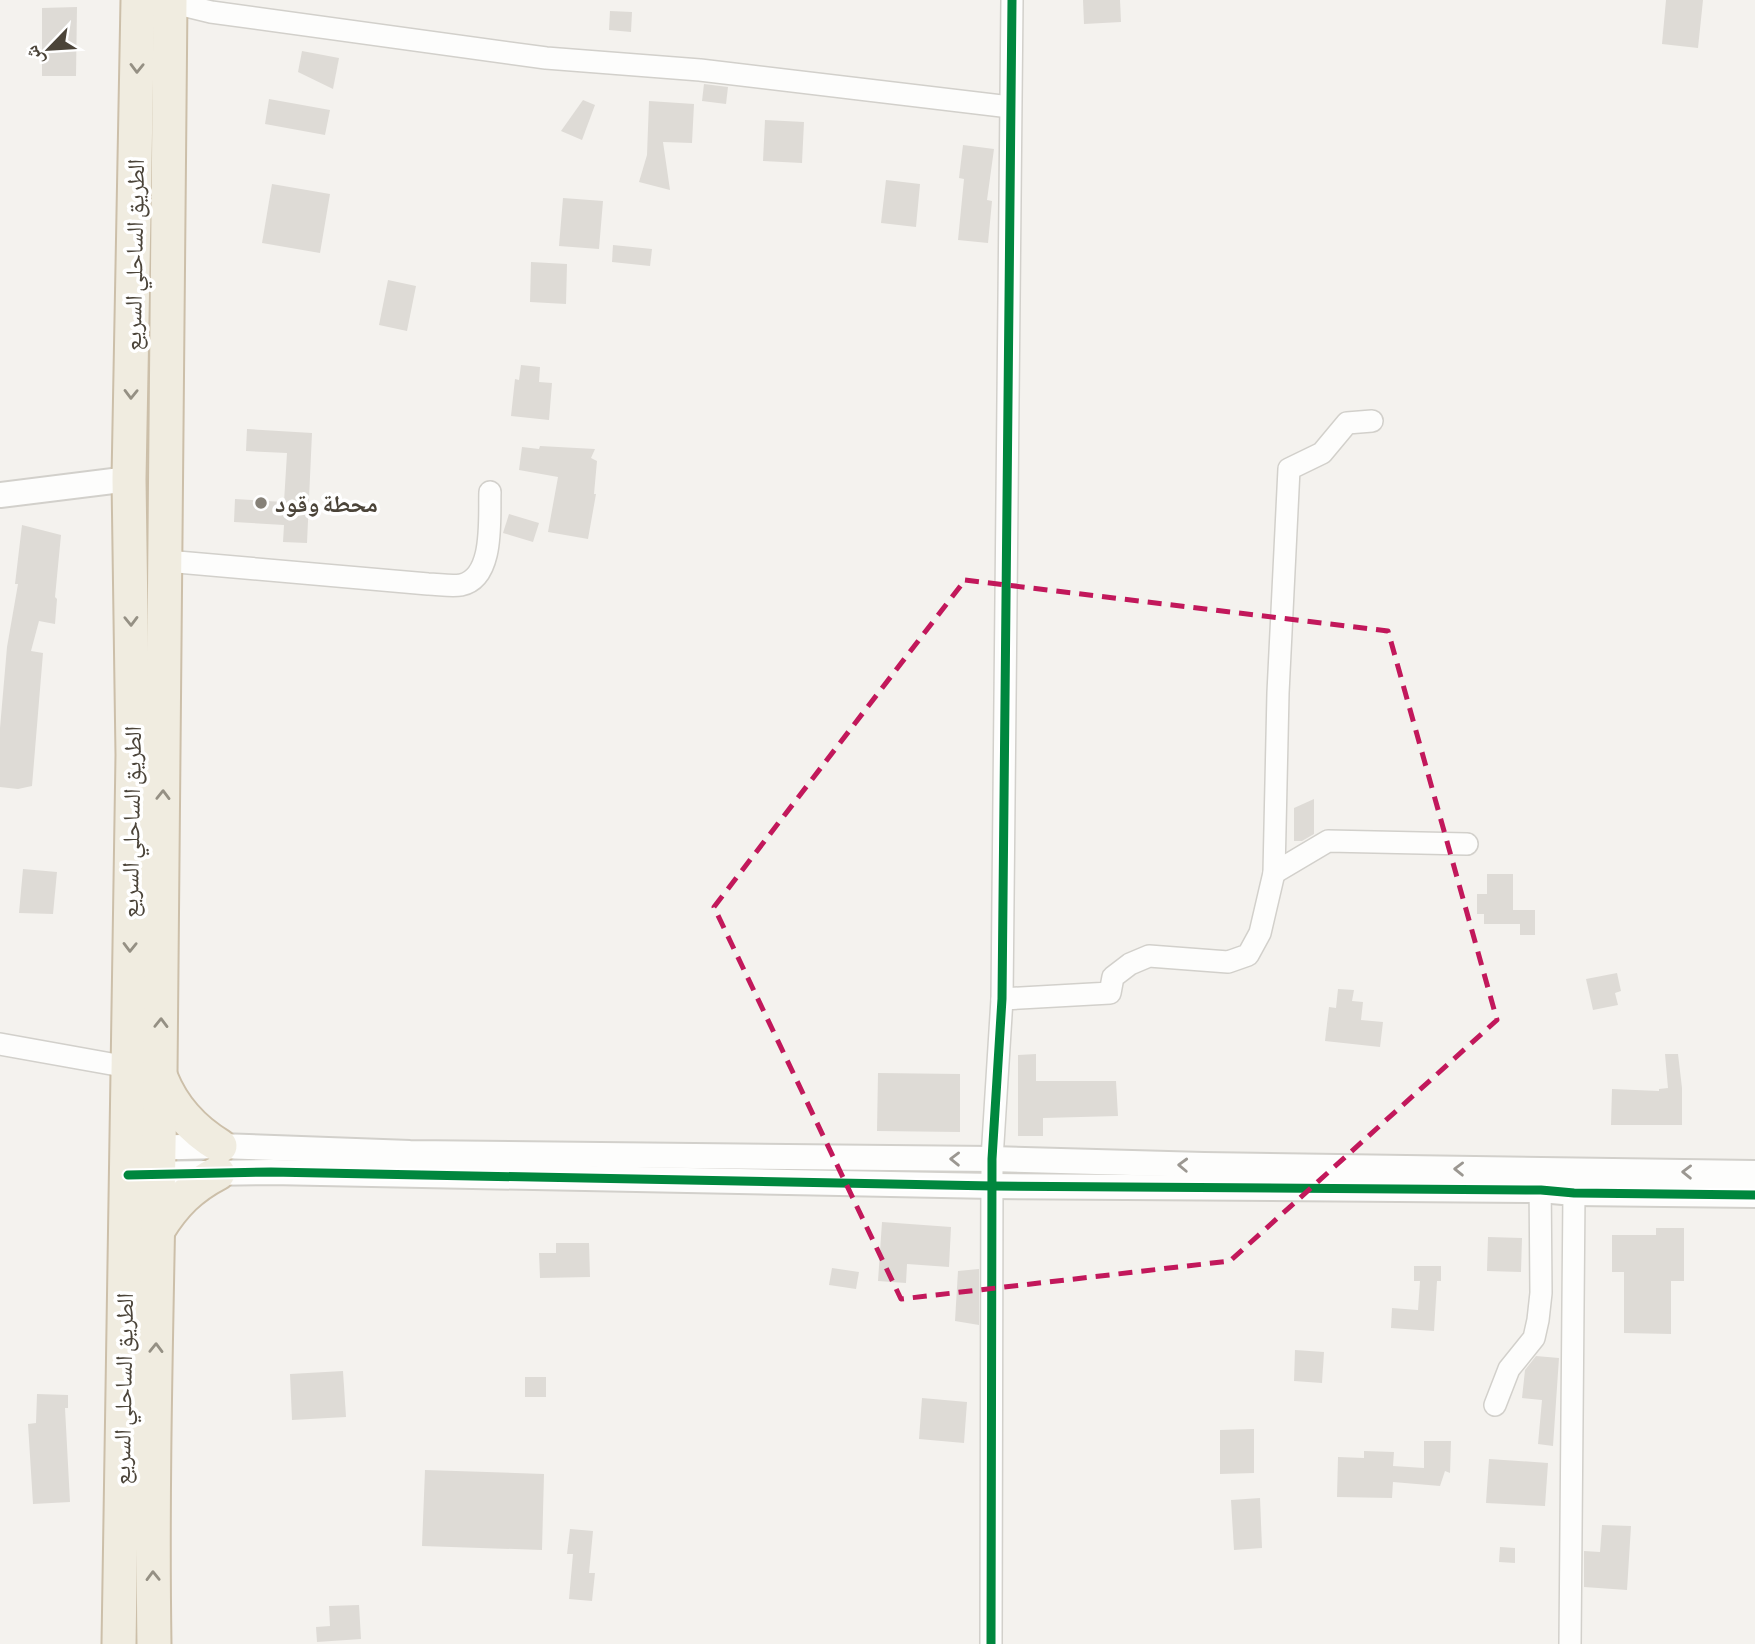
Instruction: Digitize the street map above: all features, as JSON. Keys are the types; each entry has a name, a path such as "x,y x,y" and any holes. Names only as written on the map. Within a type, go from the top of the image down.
{"highway":[{"name":"الطريق الساحلي السريع","path":"154,1644 152,1508 159,1230 143,1161 128,1067 133,755 129,479 160,1"},
{"name":"الطريق الساحلي السريع","path":"119,1644 143,1161 160,1076 166,561 160,1"},
{"path":"159,1230 167,1215 183,1196 203,1181 219,1160 206,1138 183,1117 160,1076"}],"street":[{"path":"991,1644 992,1159 1002,999 1012,0"},
{"path":"160,1 211,12 547,58 700,70 1010,107"},
{"path":"1002,999 1110,993 1113,977 1130,964 1149,956 1228,961 1248,955 1260,933 1274,873 1278,693 1289,469 1322,453 1347,423 1372,421"},
{"path":"0,495 129,479"},
{"path":"166,561 463,585 478,574 488,554 490,492"},
{"path":"1274,873 1328,841 1467,844"},
{"path":"0,1044 128,1067"},
{"path":"816,1157 817,1183"},
{"path":"408,1164 816,1157 992,1159 1220,1177"},
{"path":"143,1161 408,1164 817,1183 993,1186 1220,1177 1751,1184"},
{"path":"1540,1180 1574,1193 1751,1184"},
{"path":"1495,1405 1508,1369 1534,1338 1538,1320 1541,1293 1540,1180"},
{"path":"1570,1644 1574,1193"}],"highlighted area":[{"path":"965,580 1388,631 1497,1020 1230,1261 901,1299 714,907"}],"building":[{"path":"1083,0 1120,0 1121,22 1084,24"},
{"path":"1666,0 1703,0 1698,48 1662,44"},
{"path":"77,7 76,76 42,76 42,8"},
{"path":"610,11 632,12 631,32 609,30"},
{"path":"302,51 339,58 333,89 298,72"},
{"path":"704,84 728,87 726,104 702,101"},
{"path":"269,99 330,110 325,135 265,124"},
{"path":"583,100 595,105 582,140 561,131"},
{"path":"649,101 694,104 692,143 663,142 670,190 639,182 647,155"},
{"path":"765,120 804,122 802,163 763,161"},
{"path":"963,145 994,149 987,200 992,201 988,243 958,240 964,179 959,178"},
{"path":"886,180 920,184 916,227 881,223"},
{"path":"272,184 330,194 320,253 262,243"},
{"path":"563,198 603,201 599,249 559,246"},
{"path":"613,245 652,249 650,266 612,262"},
{"path":"531,262 567,264 566,304 530,302"},
{"path":"388,280 416,286 407,331 379,325"},
{"path":"521,365 540,367 539,382 552,383 549,420 511,416 515,379 519,380"},
{"path":"247,429 312,433 307,543 283,542 284,525 234,522 235,499 284,502 287,453 246,451"},
{"path":"540,446 595,449 591,458 597,461 596,494 588,539 548,532 558,477 519,470 522,447 539,449"},
{"path":"509,514 539,523 533,542 503,533"},
{"path":"22,525 61,535 55,624 39,621 31,651 43,653 32,786 18,789 0,787 0,728 7,647 18,584 15,584"},
{"path":"1314,799 1314,834 1302,841 1294,841 1294,808"},
{"path":"23,869 57,872 53,914 19,913"},
{"path":"1487,874 1513,874 1513,910 1535,910 1535,935 1520,935 1520,924 1484,924 1484,914 1477,914 1477,894 1487,894"},
{"path":"1617,973 1621,991 1615,993 1618,1005 1593,1010 1586,979"},
{"path":"1338,989 1354,990 1352,1001 1363,1002 1361,1020 1383,1022 1380,1047 1325,1041 1329,1007 1336,1008"},
{"path":"1036,1054 1036,1081 1116,1081 1118,1116 1043,1118 1043,1136 1018,1136 1018,1055"},
{"path":"1665,1054 1678,1054 1682,1125 1611,1125 1612,1089 1659,1091 1668,1088"},
{"path":"878,1073 960,1074 960,1132 877,1131"},
{"path":"882,1222 951,1227 949,1267 907,1264 906,1283 878,1281"},
{"path":"1656,1228 1684,1228 1684,1281 1671,1281 1671,1334 1624,1333 1624,1272 1612,1272 1612,1235 1656,1235"},
{"path":"1488,1237 1522,1238 1521,1272 1487,1271"},
{"path":"556,1243 589,1243 590,1277 540,1278 539,1253 556,1253"},
{"path":"1414,1266 1441,1266 1441,1281 1437,1281 1434,1331 1391,1328 1392,1308 1418,1310 1420,1281 1414,1281"},
{"path":"832,1268 859,1272 856,1289 829,1285"},
{"path":"979,1269 979,1325 955,1321 958,1271"},
{"path":"1295,1350 1324,1352 1322,1383 1294,1381"},
{"path":"1536,1356 1559,1358 1553,1446 1538,1444 1542,1400 1522,1398 1525,1370"},
{"path":"343,1371 346,1417 292,1420 290,1374"},
{"path":"525,1377 546,1377 546,1397 525,1397"},
{"path":"37,1394 68,1395 68,1408 65,1408 70,1502 33,1504 28,1424 36,1423"},
{"path":"922,1398 967,1402 964,1443 919,1439"},
{"path":"1254,1429 1254,1473 1220,1474 1220,1430"},
{"path":"1424,1441 1451,1441 1450,1473 1445,1471 1440,1486 1393,1482 1392,1498 1337,1497 1338,1457 1364,1458 1364,1451 1394,1452 1393,1466 1424,1468"},
{"path":"1489,1459 1548,1463 1545,1506 1486,1503"},
{"path":"425,1470 544,1474 542,1550 422,1546"},
{"path":"1260,1498 1262,1548 1234,1550 1231,1500"},
{"path":"1602,1525 1631,1526 1627,1590 1584,1587 1584,1551 1600,1552"},
{"path":"570,1529 593,1531 589,1573 595,1573 592,1601 569,1599 573,1554 567,1554"},
{"path":"1500,1547 1515,1548 1515,1563 1499,1562"},
{"path":"359,1605 361,1639 317,1642 316,1627 330,1626 329,1606"}],"cycle path":[{"path":"991,1644 992,1159 1002,999 1012,0"},
{"path":"128,1175 271,1172 993,1186 1541,1190 1574,1193 1755,1195"}],"place":[{"name":"محطة وقود","path":"261,503"}]}
